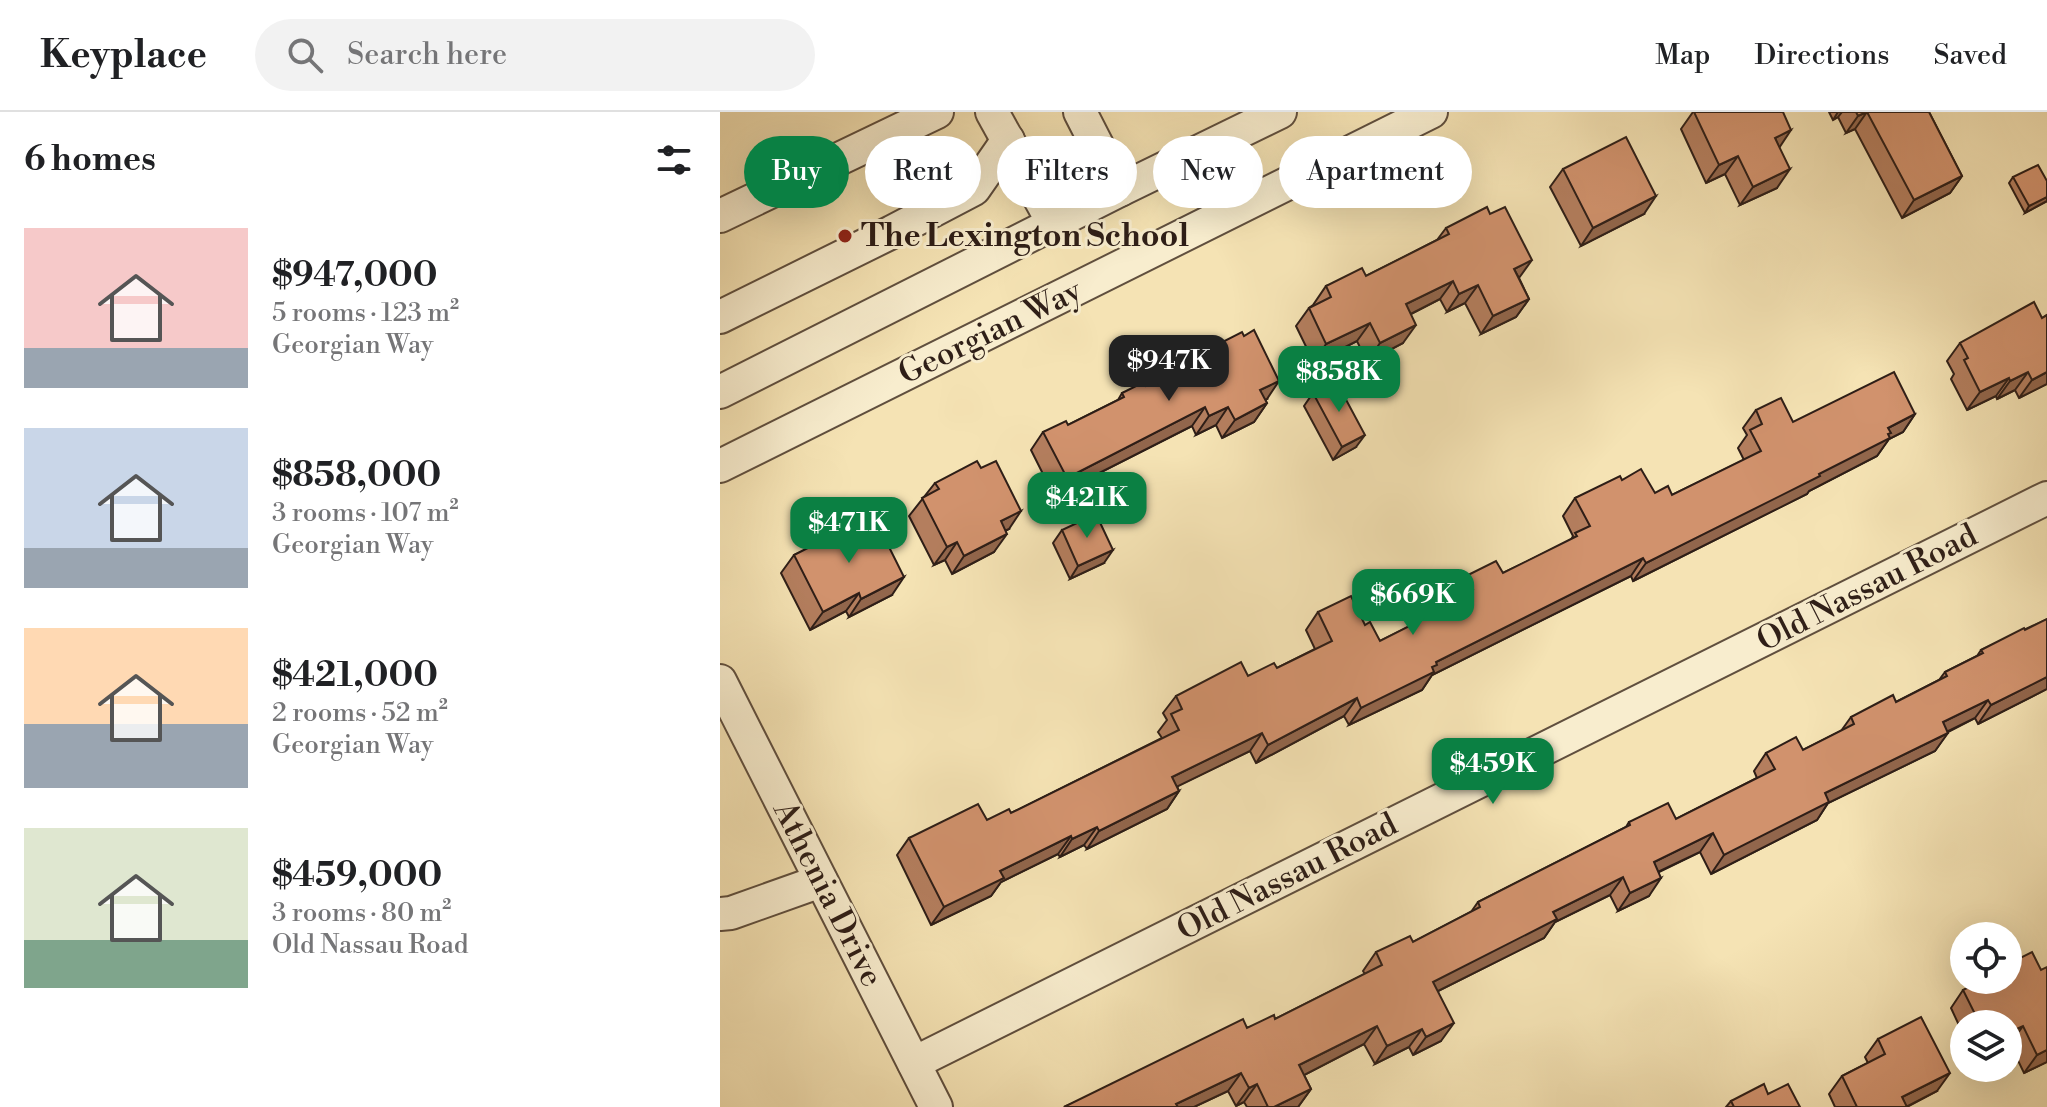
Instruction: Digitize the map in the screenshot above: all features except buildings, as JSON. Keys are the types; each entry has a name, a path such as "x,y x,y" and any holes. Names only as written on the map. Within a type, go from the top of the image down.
{"street":[{"path":"720,216 937,112"},
{"path":"992,112 1006,136"},
{"path":"1080,112 1092,136"},
{"name":"Georgian Way","path":"1137,182 1280,112"},
{"name":"Georgian Way","path":"720,466 1431,112"},
{"path":"720,317 974,189 997,156"},
{"path":"1045,208 1054,224"},
{"name":"Georgian Way","path":"720,392 1085,208"},
{"name":"Old Nassau Road","path":"914,1063 2047,498"},
{"name":"Athenia Drive","path":"720,681 936,1107"},
{"path":"720,914 731,913 821,881"}],"place":[{"name":"The Lexington School","path":"845,236"}]}
